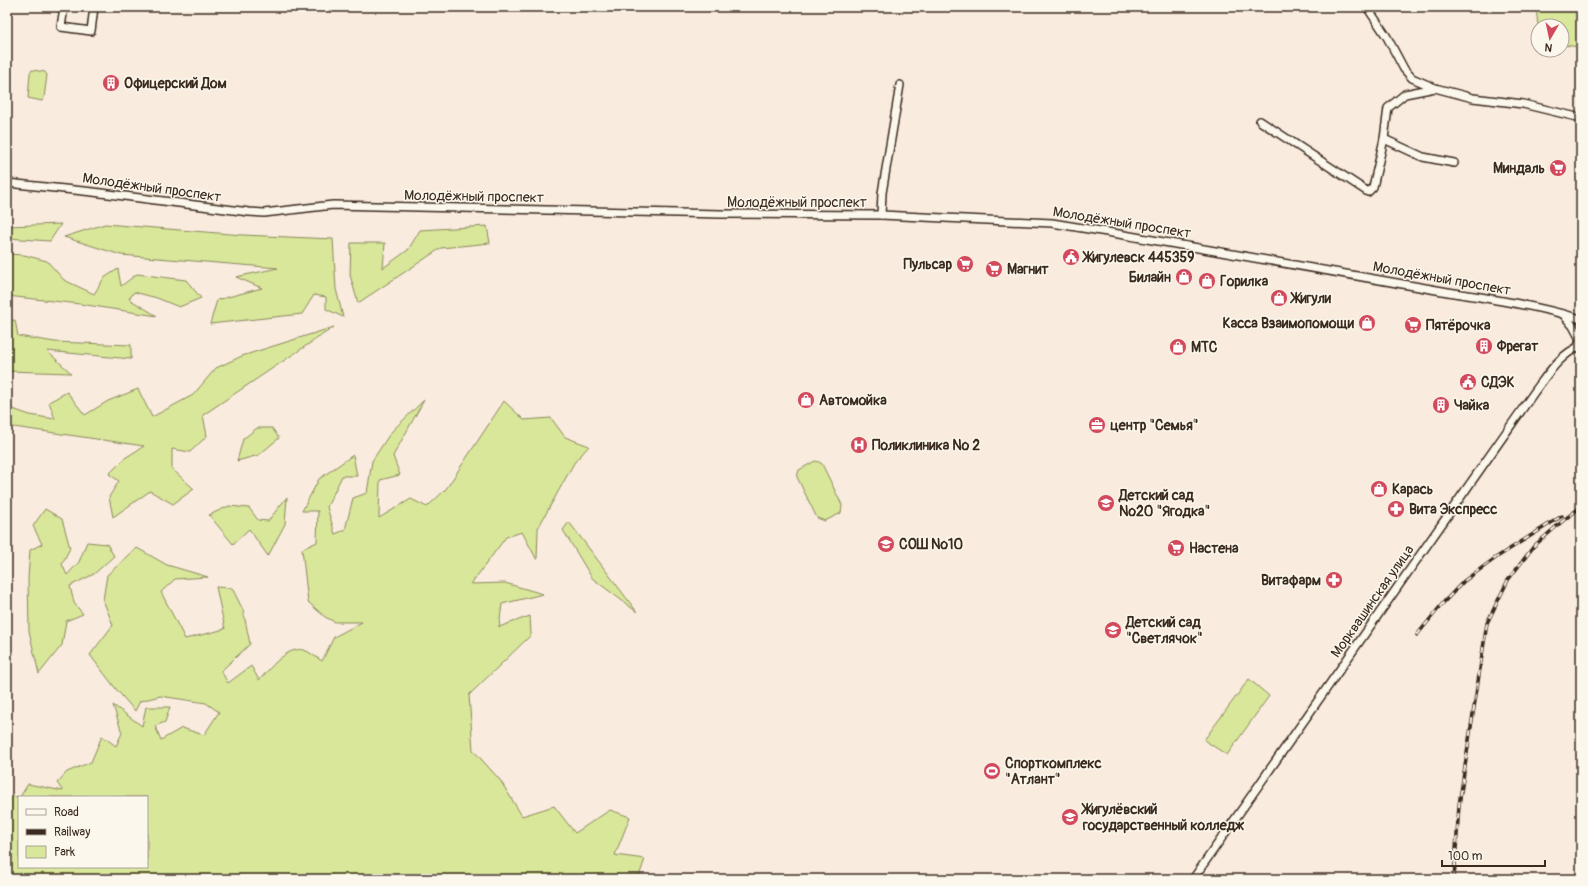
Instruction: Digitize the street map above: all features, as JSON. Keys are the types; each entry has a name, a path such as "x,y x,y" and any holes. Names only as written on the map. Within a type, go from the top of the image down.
{"street":[{"path":"64,7 61,27 91,31 94,7"},
{"path":"1367,7 1412,78 1434,88 1473,98 1540,107 1581,118"},
{"path":"880,215 882,193 900,85"},
{"path":"1260,121 1368,192 1373,187 1384,139 1388,108 1405,94 1434,88"},
{"path":"1384,139 1423,157 1454,163"},
{"name":"Молодёжный проспект","path":"7,183 93,192 256,213 333,206 721,214 880,215 1069,225 1448,292 1502,300 1581,319"},
{"path":"1563,314 1573,326 1580,339 1579,347"},
{"name":"Морквашинская улица","path":"1193,879 1535,391 1561,360 1579,347"}],"green space":[{"path":"1536,7 1581,7 1581,47 1570,46 1570,18 1537,18"},
{"path":"32,70 45,72 47,75 44,98 42,101 28,98 30,73"},
{"path":"61,224 50,241 7,238 7,226"},
{"path":"105,224 243,235 333,239 336,289 343,317 326,309 326,297 314,295 302,314 210,324 217,300 262,288 236,277 278,268 121,255 64,237"},
{"path":"487,226 490,243 441,248 358,303 350,275 351,243 385,243 383,268 408,250 420,230"},
{"path":"7,254 24,255 47,261 64,280 94,294 104,278 118,269 121,286 137,274 186,280 201,298 179,307 157,298 134,292 129,299 157,316 80,304 7,296"},
{"path":"15,320 18,336 55,342 131,345 131,359 47,351 71,373 7,371 7,321"},
{"path":"334,327 203,415 207,436 190,452 172,449 172,469 194,489 173,504 150,491 113,517 109,497 119,481 109,474 125,458 144,446 7,426 7,407 30,415 55,419 49,402 67,392 85,415 108,401 138,389 152,417 193,395 216,368 242,356"},
{"path":"424,400 393,456 400,475 380,480 379,518 411,499 427,507 446,489 504,401 524,420 551,418 565,437 589,446 574,463 538,528 537,560 522,532 506,537 471,584 505,583 543,594 502,604 499,627 530,616 531,635 469,695 473,750 500,780 522,816 554,806 575,833 610,810 630,817 615,855 645,859 638,879 7,879 7,796 18,797 18,868 148,868 148,796 21,796 28,784 63,791 57,783 67,772 91,762 102,736 116,746 122,733 113,705 142,726 146,707 170,707 165,722 155,726 161,740 182,728 204,735 219,712 206,703 160,696 140,701 135,711 116,689 90,655 113,625 103,600 107,575 137,548 167,565 208,577 175,579 161,592 185,639 225,629 216,587 232,588 243,610 250,644 221,671 228,683 251,666 259,680 279,659 291,651 304,650 322,661 334,637 362,622 335,622 325,617 308,602 302,549 317,542 318,511 302,511 319,479 353,455 357,476 342,476 327,507 335,534 345,530 353,498 367,493 372,461 391,432"},
{"path":"257,428 272,428 279,438 259,455 237,461 243,439"},
{"path":"815,461 822,464 842,505 841,513 825,521 817,518 797,477 799,470"},
{"path":"287,497 285,524 268,556 249,529 233,544 209,515 229,506 249,508 258,520 268,521"},
{"path":"45,509 62,519 70,548 62,564 67,575 79,562 87,542 107,544 114,556 94,574 70,586 74,603 83,614 66,621 62,645 39,674 29,631 28,578 30,550 42,544 33,526"},
{"path":"569,522 637,612 592,578 563,530"},
{"path":"1249,679 1269,696 1227,755 1204,740"}],"railway":[{"path":"1454,879 1459,805 1487,623 1508,580 1534,546 1581,507"},
{"path":"1417,635 1443,603 1464,581 1497,557 1562,516"}],"place":[{"name":"Офицерский Дом","path":"111,83"},
{"name":"Миндаль","path":"1558,168"},
{"name":"Жигулевск 445359","path":"1071,257"},
{"name":"Пульсар","path":"965,264"},
{"name":"Магнит","path":"994,269"},
{"name":"Билайн","path":"1184,277"},
{"name":"Горилка","path":"1207,281"},
{"name":"Жигули","path":"1279,298"},
{"name":"Касса Взаимопомощи","path":"1367,323"},
{"name":"Пятёрочка","path":"1413,325"},
{"name":"Фрегат","path":"1484,346"},
{"name":"МТС","path":"1178,347"},
{"name":"СДЭК","path":"1468,382"},
{"name":"Автомойка","path":"806,400"},
{"name":"Чайка","path":"1441,405"},
{"name":"центр \"Семья\"","path":"1097,425"},
{"name":"Поликлиника № 2","path":"859,445"},
{"name":"Карась","path":"1379,489"},
{"name":"Детский сад №20 \"Ягодка\"","path":"1106,503"},
{"name":"Вита Экспресс","path":"1396,509"},
{"name":"СОШ №10","path":"886,544"},
{"name":"Настена","path":"1176,548"},
{"name":"Витафарм","path":"1334,580"},
{"name":"Детский сад \"Светлячок\"","path":"1113,630"},
{"name":"Спорткомплекс \"Атлант\"","path":"992,771"},
{"name":"Жигулёвский государственный колледж","path":"1070,817"}]}
